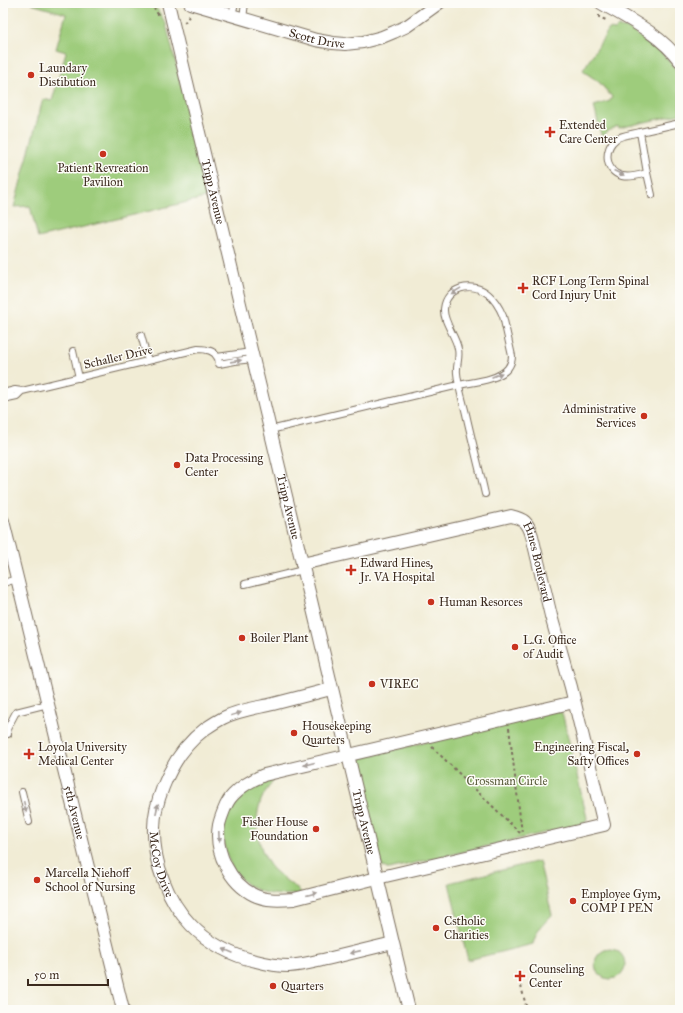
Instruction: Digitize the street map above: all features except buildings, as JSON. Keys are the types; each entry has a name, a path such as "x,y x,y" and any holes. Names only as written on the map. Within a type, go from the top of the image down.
{"street":[{"name":"Tripp Avenue","path":"168,3 331,690 409,1010"},
{"name":"Scott Drive","path":"190,3 316,40 345,44 363,42 394,32 407,26 439,3"},
{"path":"601,3 650,32 670,49 680,61"},
{"name":"Hines Boulevard","path":"302,567 510,516 523,519 530,530 551,616 571,687 604,825 377,878"},
{"name":"5th Avenue","path":"3,521 123,1010"},
{"name":"McCoy Drive","path":"331,690 240,712 223,718 205,729 190,742 177,759 167,777 156,810 154,845 157,859 162,878 170,895 191,925 223,949 240,956 256,961 288,966 306,964 393,943"},
{"path":"377,878 294,899 268,899 255,895 234,879 225,865 220,852 218,839 219,826 226,803 241,787 251,780 264,775 574,702"}],"lane":[{"path":"235,3 237,17"},
{"path":"237,17 246,3"},
{"path":"647,173 631,177 622,176 616,173 611,169 608,162 608,151 617,139 623,136 680,123"},
{"path":"640,132 652,195"},
{"path":"270,430 459,386 495,377 508,369 512,356 501,311 489,294 472,286 463,287 449,296 445,303 444,311 450,331 458,347 459,357 456,372 459,386 485,494"},
{"path":"141,335 148,361"},
{"name":"Schaller Drive","path":"3,393 15,390 22,391 202,349 207,350 217,356 252,355"},
{"path":"73,351 79,378"},
{"path":"217,356 219,364 235,361 252,355"},
{"name":"Schaller Drive","path":"3,399 17,396 22,391"},
{"path":"245,584 302,567"},
{"path":"3,583 17,579"},
{"path":"8,734 7,729 16,712 48,704"},
{"path":"22,792 29,822"}],"path":[{"path":"432,748 522,836 508,723"},
{"path":"521,986 527,1010"}],"green space":[{"path":"152,3 166,24 208,197 38,238 30,206 14,207 43,99 52,101 66,52 56,49 66,14 31,4"},
{"path":"618,27 627,28 642,38 661,52 674,67 680,77 680,114 619,128 618,126 608,131 603,136 601,135 594,106 610,101 612,97 599,82 583,70 609,29 615,30"},
{"name":"Crossman Circle","path":"558,710 563,716 587,818 586,822 389,869 382,866 357,766 360,758"},
{"path":"268,779 273,779 273,781 263,796 258,814 257,823 260,843 272,868 301,892 300,894 283,895 257,890 239,877 227,857 223,834 228,815 235,802 241,795"},
{"path":"539,861 552,915 540,928 533,944 468,960 449,883"},
{"path":"610,949 621,953 625,964 621,975 610,979 599,975 595,964 599,953"}],"place":[{"name":"Laundary Distibution","path":"31,75"},
{"name":"Extended Care Center","path":"550,132"},
{"name":"Patient Revreation Pavilion","path":"103,154"},
{"name":"RCF Long Term Spinal Cord Injury Unit","path":"523,288"},
{"name":"Administrative Services","path":"644,416"},
{"name":"Data Processing Center","path":"177,465"},
{"name":"Edward Hines, Jr. VA Hospital","path":"351,570"},
{"name":"Human Resorces","path":"431,602"},
{"name":"Boiler Plant","path":"242,638"},
{"name":"L.G. Office of Audit","path":"515,647"},
{"name":"VIREC","path":"372,684"},
{"name":"Housekeeping Quarters","path":"294,733"},
{"name":"Loyola University Medical Center","path":"29,754"},
{"name":"Engineering Fiscal, Safty Offices","path":"637,754"},
{"name":"Fisher House Foundation","path":"316,829"},
{"name":"Marcella Niehoff School of Nursing","path":"37,880"},
{"name":"Employee Gym, COMP I PEN","path":"573,901"},
{"name":"Cstholic Charities","path":"436,928"},
{"name":"Counseling Center","path":"520,976"},
{"name":"Quarters","path":"273,986"}]}
